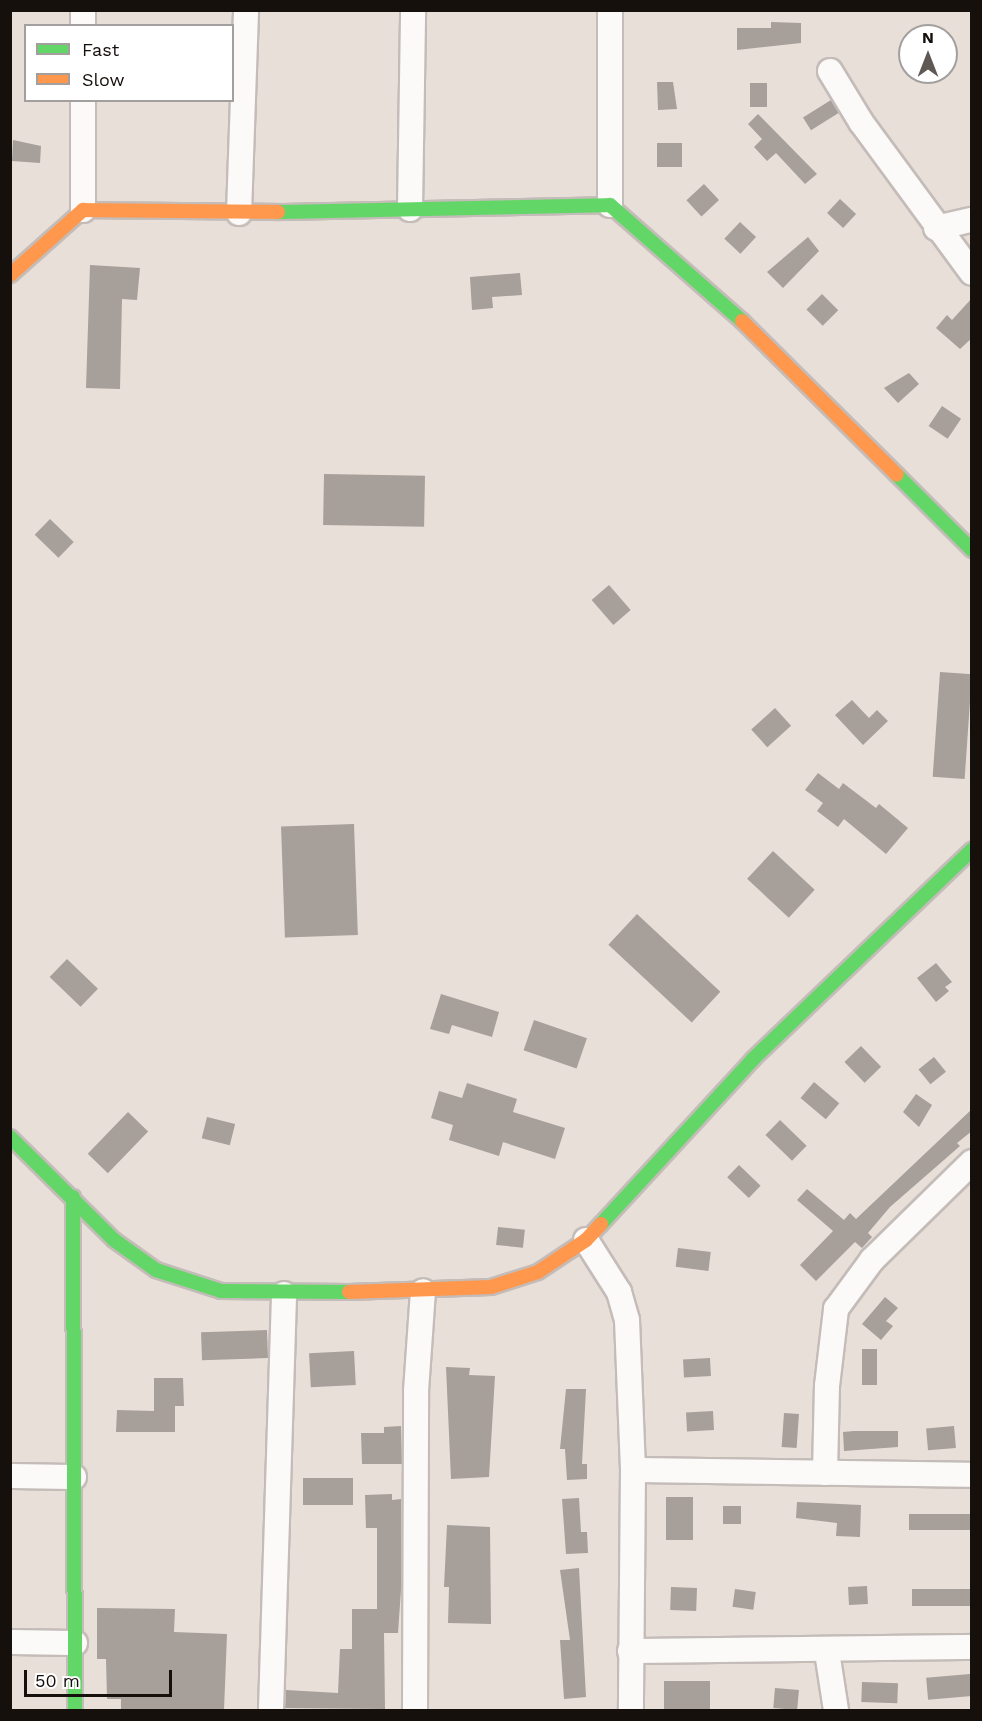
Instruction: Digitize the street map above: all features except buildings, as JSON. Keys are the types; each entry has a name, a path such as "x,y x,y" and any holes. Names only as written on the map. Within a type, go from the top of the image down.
{"street":[{"path":"239,213 246,10"},
{"path":"410,209 413,10"},
{"path":"610,10 610,204"},
{"path":"830,71 936,228 972,273"},
{"path":"82,102 82,210"},
{"path":"10,275 82,210 239,213 610,204 713,292 972,550"},
{"path":"936,228 972,220"},
{"path":"10,1137 114,1240 156,1270 221,1291 284,1294 491,1287 538,1272 586,1240 753,1059 968,861"},
{"path":"825,1473 827,1386 836,1309 872,1260 972,1162"},
{"path":"73,1197 75,1710"},
{"path":"586,1240 619,1292 627,1320 633,1470 631,1710"},
{"path":"415,1710 416,1391 423,1291"},
{"path":"271,1710 284,1294"},
{"path":"633,1470 972,1474"},
{"path":"10,1476 74,1477"},
{"path":"10,1642 75,1643"},
{"path":"630,1651 827,1652 972,1647"},
{"path":"827,1652 836,1710"}],"traffic: fast":[{"path":"278,212 610,205 742,321"},
{"path":"897,475 972,550"},
{"path":"601,1224 753,1059 972,850"},
{"path":"10,1137 114,1240 156,1270 221,1291 349,1292"},
{"path":"73,1197 75,1710"}],"traffic: slow":[{"path":"10,275 83,210 278,212"},
{"path":"742,321 897,475"},
{"path":"349,1292 491,1287 538,1272 586,1240 601,1224"}]}
